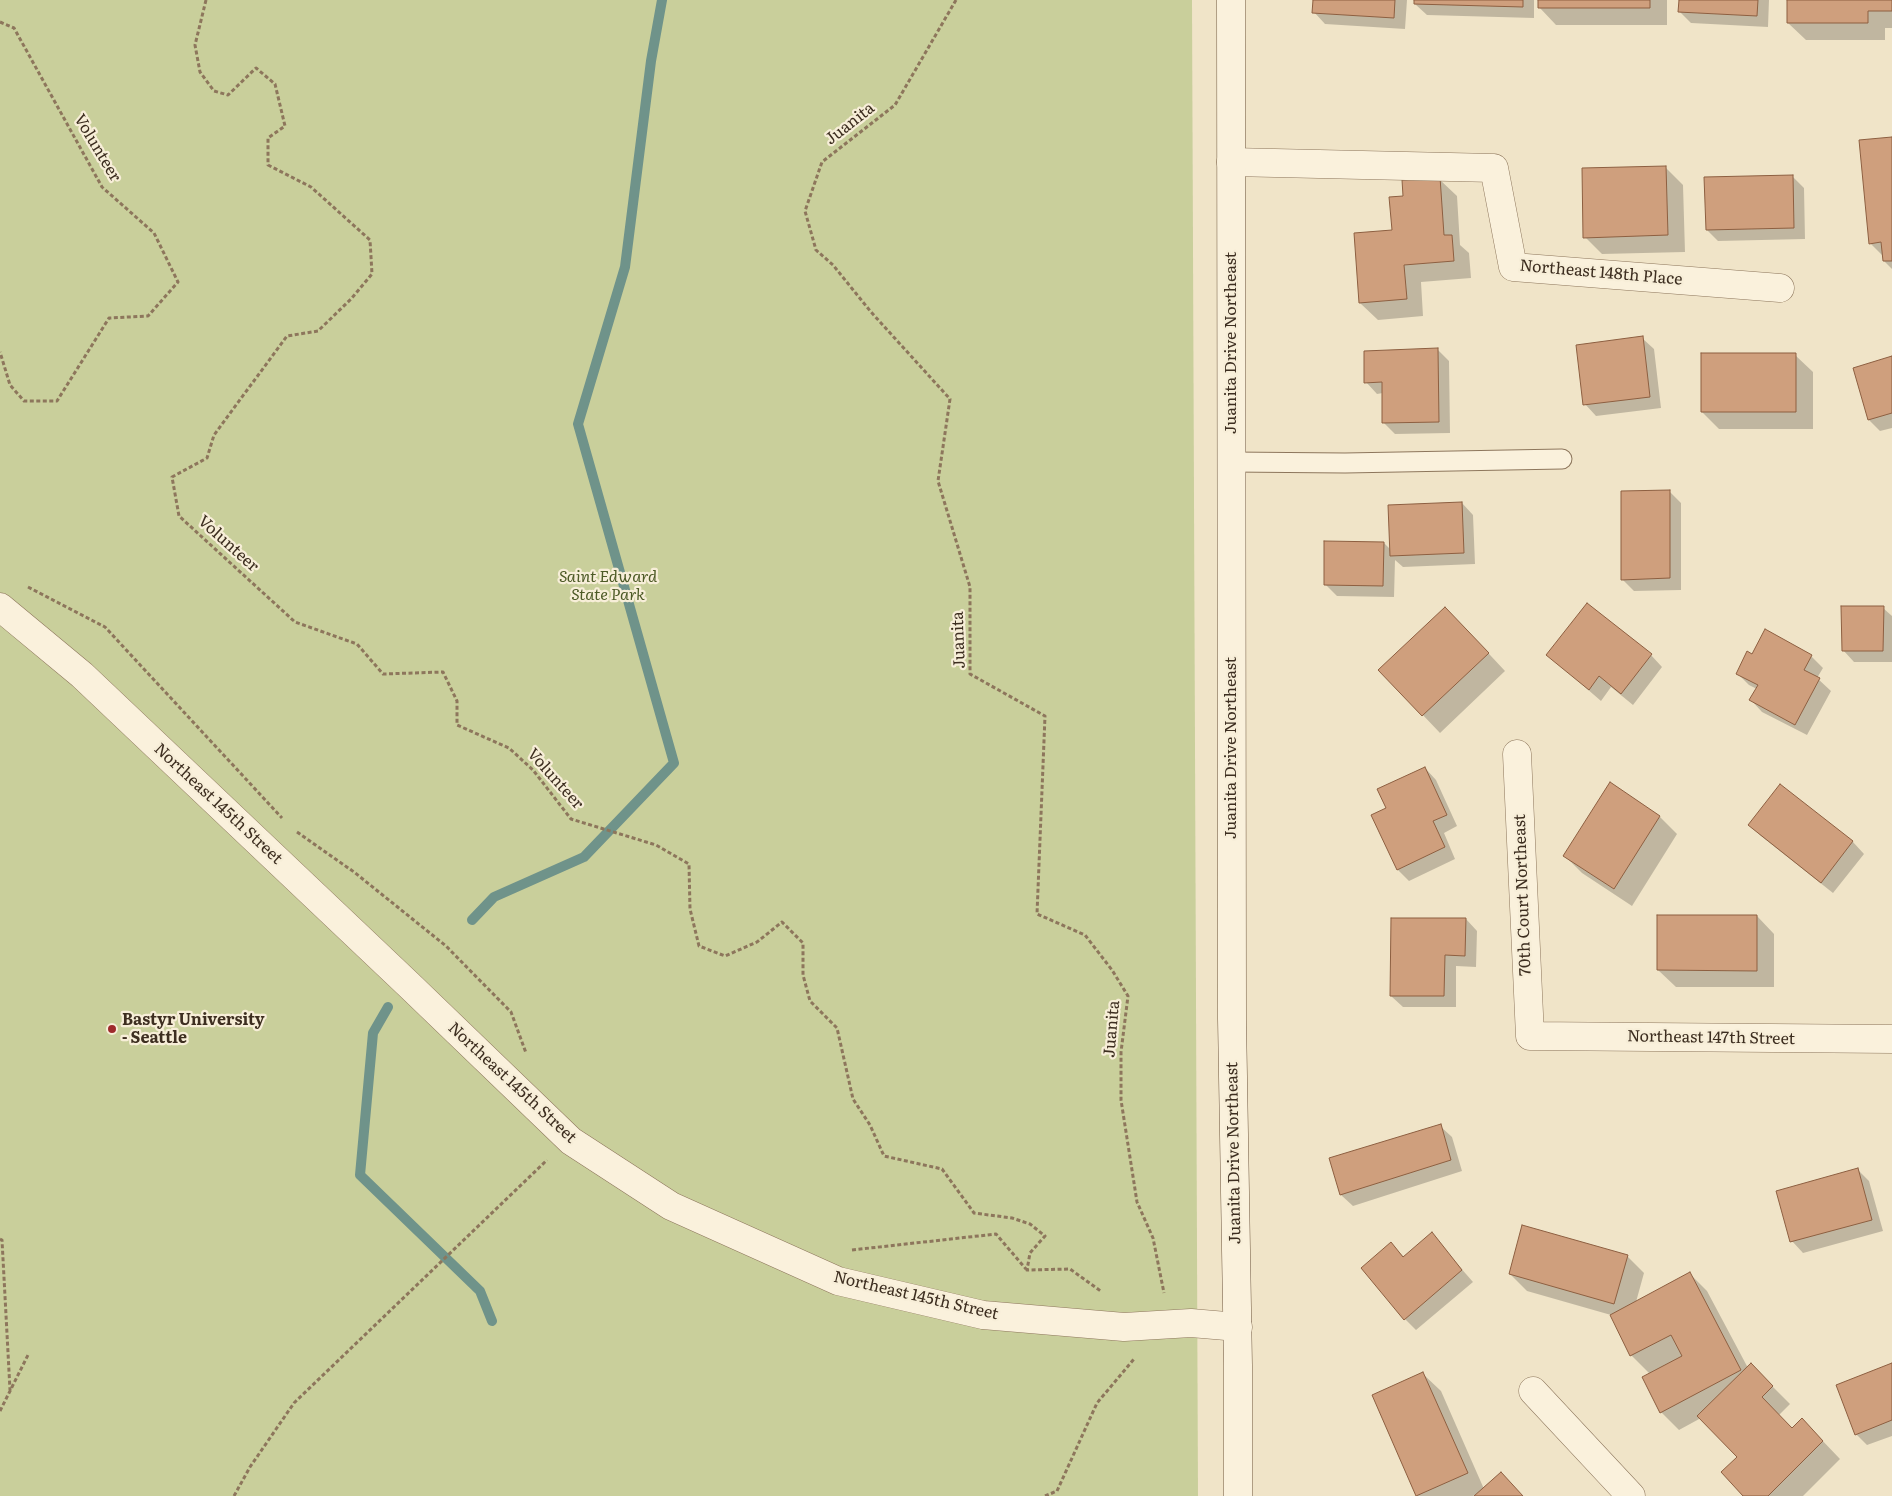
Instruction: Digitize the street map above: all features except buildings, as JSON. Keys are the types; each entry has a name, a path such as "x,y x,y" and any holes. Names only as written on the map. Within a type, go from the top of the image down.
{"street":[{"name":"Juanita Drive Northeast","path":"1231,0 1232,1019 1238,1327 1238,1496"},
{"name":"Northeast 148th Place","path":"1232,162 1494,168 1513,267 1780,288"},
{"name":"Northeast 145th Street","path":"0,607 82,675 409,985 571,1142 671,1206 838,1281 983,1315 1124,1327 1191,1323 1238,1327"},
{"name":"70th Court Northeast","path":"1517,754 1530,1036"},
{"name":"Northeast 147th Street","path":"1530,1036 1892,1039"},
{"path":"1533,1391 1631,1496"}],"lane":[{"path":"1231,462 1345,463 1562,459"}],"path":[{"name":"Volunteer","path":"206,0 195,45 200,72 214,91 228,94 256,68 276,84 286,126 268,138 268,165 312,188 370,240 372,274 352,300 318,331 287,336 214,435 207,458 172,477 179,516 295,622 357,644 383,674 443,672 457,701 457,725 509,748 533,770 571,819 656,845 689,864 690,909 699,946 724,956 757,942 782,922 803,943 803,975 810,1001 837,1028 854,1099 870,1125 884,1156 942,1169 974,1213 1012,1218 1030,1224 1045,1236 1030,1253 1027,1270"},
{"name":"Juanita","path":"956,0 895,105 822,162 805,212 816,250 833,265 871,312 950,399 938,481 970,587 970,674 1045,716 1037,914 1085,935 1112,970 1128,996 1122,1052 1121,1100 1137,1202 1153,1238 1165,1298"},
{"name":"Volunteer","path":"0,22 14,28 102,187 154,233 178,282 148,316 109,318 57,401 24,401 10,385 0,352"},
{"path":"21,583 105,628 286,822"},
{"path":"292,829 354,872 446,946 511,1012 529,1060"},
{"path":"234,1496 250,1467 294,1403 537,1168 571,1142"},
{"path":"850,1250 996,1234 1027,1270 1070,1269 1102,1292"},
{"path":"0,1239 2,1240 10,1390"},
{"path":"0,1411 28,1353"},
{"path":"1045,1496 1057,1491 1097,1403 1138,1354"}],"green space":[{"name":"Saint Edward State Park","path":"0,0 1192,0 1198,1496 0,1496"}],"waterway":[{"path":"472,920 494,897 584,857 674,763 578,424 625,267 651,61 662,0"},
{"path":"388,1007 373,1033 360,1175 480,1291 492,1321"}],"place":[{"name":"Bastyr University - Seattle","path":"112,1029"}]}
